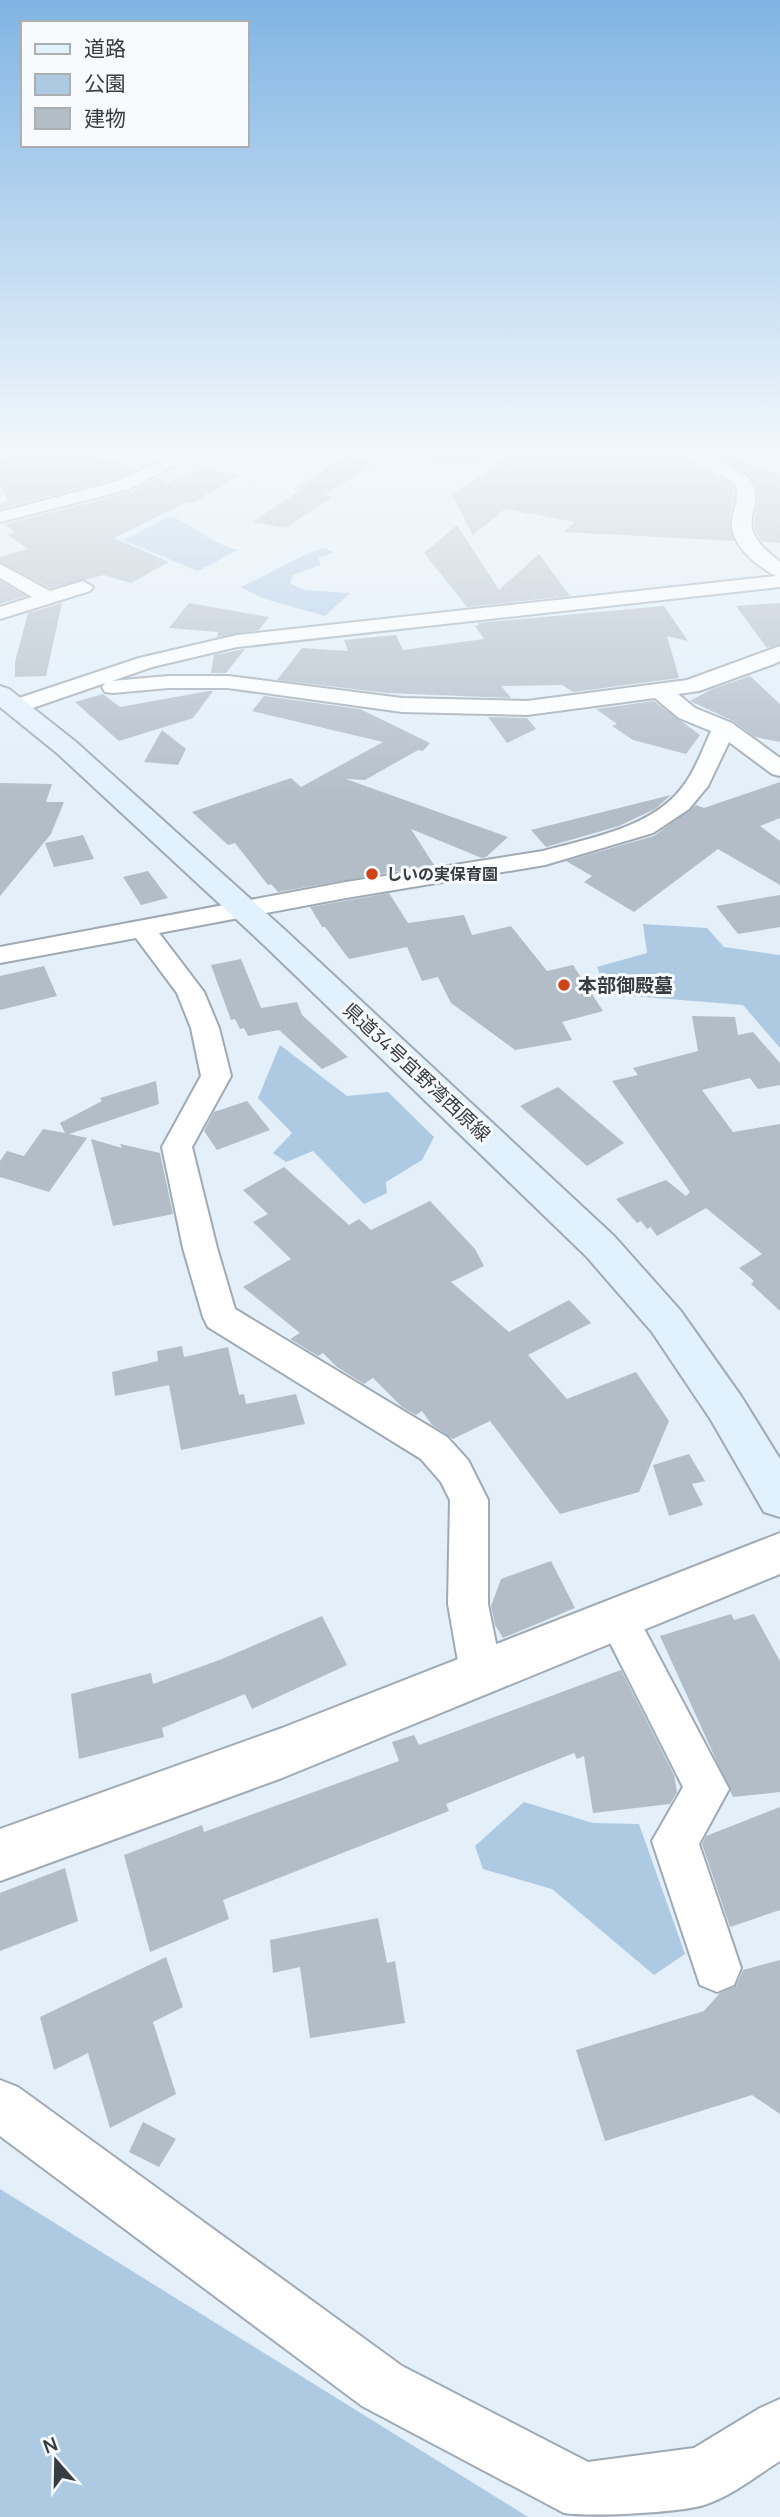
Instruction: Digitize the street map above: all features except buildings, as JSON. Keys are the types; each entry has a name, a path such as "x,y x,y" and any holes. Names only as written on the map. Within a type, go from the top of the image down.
{"main road":[{"name":"県道34号宜野湾西原線","path":"9,700 244,910 493,1143 630,1278 666,1321 726,1408 780,1498"}],"street":[{"path":"1,570 46,597"},
{"path":"9,700 202,647 267,636 780,581"},
{"path":"0,613 83,587"},
{"path":"107,688 168,682 257,684 401,705 481,709 586,702 691,687 767,660 780,652"},
{"path":"146,662 168,682"},
{"path":"660,691 687,713 724,728 780,769"},
{"path":"0,955 346,890 545,858 644,828 681,804 696,786 724,728"},
{"path":"142,928 190,992 205,1028 216,1076 177,1147 200,1248 220,1317 435,1448 455,1471 469,1500 468,1604 481,1673"},
{"path":"0,1855 282,1754 780,1553"},
{"path":"618,1619 707,1789 675,1841 717,1968"},
{"path":"0,2105 382,2386 585,2492 704,2476 780,2428"}],"green space":[{"path":"274,570 306,570 293,575 290,583 304,590 350,593 325,616 265,599 240,587"},
{"path":"643,924 707,928 724,947 780,955 780,1048 743,1005 607,994 597,967 647,953"},
{"path":"280,1045 347,1096 388,1092 434,1137 422,1160 386,1182 387,1193 364,1204 313,1151 286,1162 273,1153 292,1133 258,1098"},
{"path":"524,1802 593,1823 639,1824 685,1954 654,1975 552,1889 483,1869 475,1846"},
{"path":"0,2189 528,2517 0,2517"}],"place":[{"name":"しいの実保育園","path":"372,874"},
{"name":"本部御殿墓","path":"564,985"}]}
